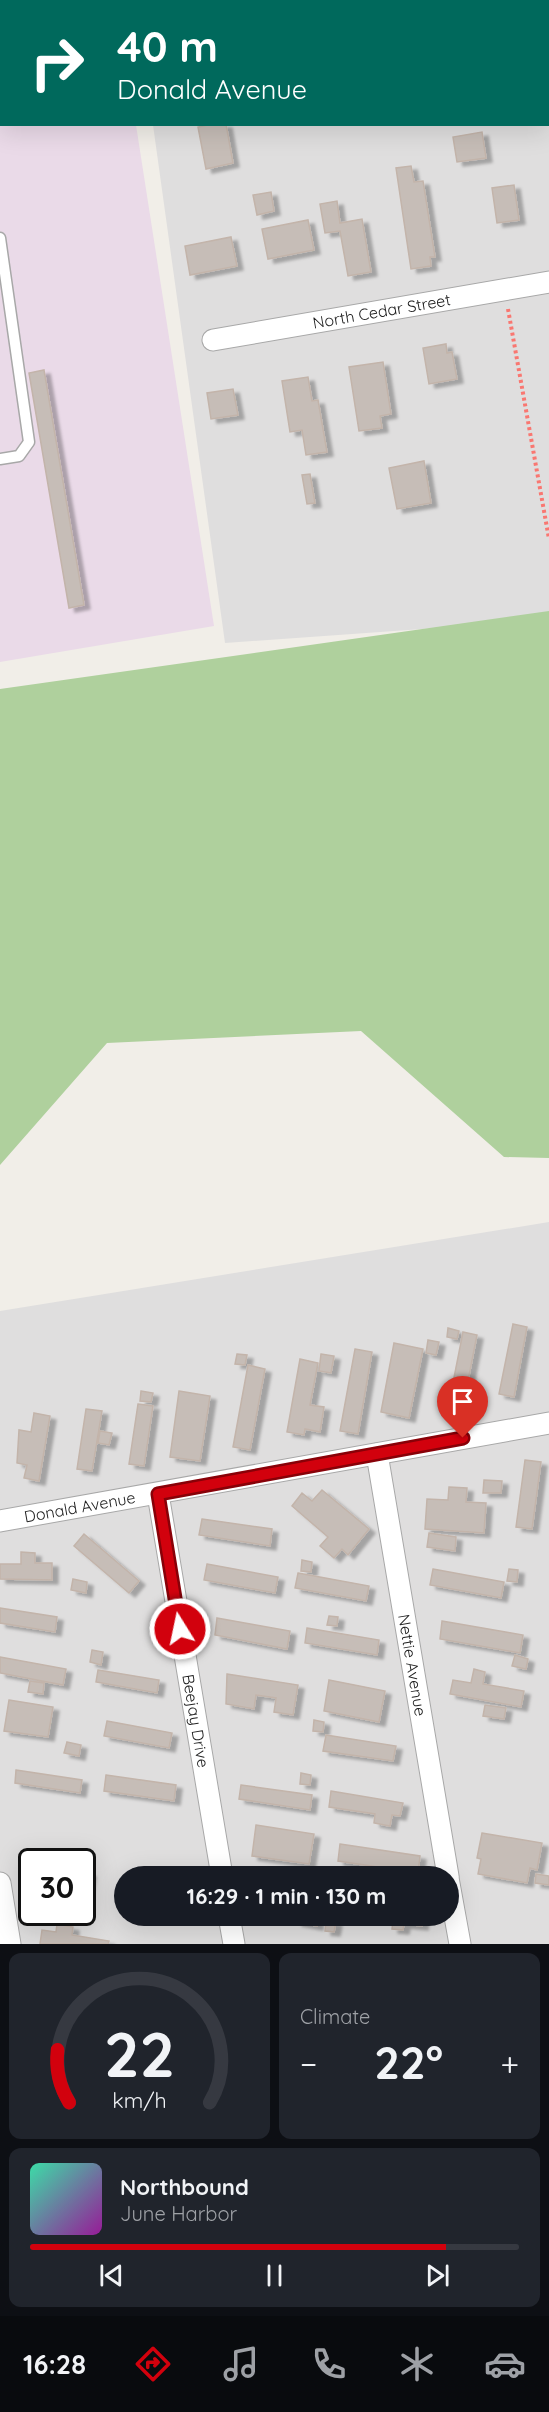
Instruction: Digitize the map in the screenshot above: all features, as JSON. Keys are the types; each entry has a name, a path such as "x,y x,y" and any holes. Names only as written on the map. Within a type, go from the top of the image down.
{"street":[{"name":"North Cedar Street","path":"213,340 549,282"},
{"name":"Donald Avenue","path":"0,1521 549,1423"},
{"name":"Nettie Avenue","path":"377,1454 446,1866"},
{"name":"Beejay Drive","path":"158,1494 220,1866"},
{"path":"0,1883 10,1944"},
{"path":"231,1926 234,1944"},
{"name":"Nettie Avenue","path":"457,1926 460,1944"}],"lane":[{"path":"0,238 29,442 19,456 0,459"}],"path":[{"path":"505,289 549,539"}],"shaded area":[{"path":"0,126 136,126 214,626 0,662"},
{"path":"153,126 549,126 549,620 225,643"},
{"path":"549,1222 549,1944 8,1944 0,1899 0,1311"}],"green space":[{"path":"549,611 549,1158 504,1157 361,1031 107,1043 0,1165 0,689"}],"building":[{"path":"226,126 233,163 206,169 198,127"},
{"path":"482,132 486,158 457,162 453,137"},
{"path":"411,166 414,182 423,181 435,257 430,257 431,266 411,269 396,168"},
{"path":"514,185 519,220 497,223 492,188"},
{"path":"271,192 274,211 257,215 253,195"},
{"path":"337,201 340,223 362,219 371,272 348,276 340,231 325,233 320,204"},
{"path":"308,220 314,250 268,259 262,229"},
{"path":"231,237 237,266 190,275 185,246"},
{"path":"446,344 447,353 452,352 457,379 429,384 423,348"},
{"path":"383,362 391,414 380,416 382,428 359,431 349,367"},
{"path":"44,370 84,605 69,608 29,373"},
{"path":"308,377 312,401 318,400 327,452 306,455 302,430 290,432 282,381"},
{"path":"233,389 238,415 211,419 207,393"},
{"path":"424,461 431,503 397,509 389,468"},
{"path":"310,474 315,503 307,504 302,475"},
{"path":"513,1324 527,1327 514,1397 499,1394"},
{"path":"448,1328 459,1331 457,1339 447,1337"},
{"path":"463,1332 477,1335 463,1406 449,1403"},
{"path":"428,1340 439,1342 436,1355 426,1353"},
{"path":"394,1343 423,1349 409,1418 381,1412"},
{"path":"355,1349 372,1352 358,1434 340,1431"},
{"path":"237,1354 247,1355 245,1365 235,1364"},
{"path":"321,1354 334,1356 331,1373 319,1371"},
{"path":"300,1359 318,1363 310,1405 324,1407 320,1432 305,1429 304,1435 287,1432"},
{"path":"248,1365 265,1369 250,1450 233,1447"},
{"path":"141,1391 153,1393 151,1402 140,1401"},
{"path":"179,1391 210,1396 200,1461 170,1457"},
{"path":"138,1404 153,1406 144,1466 129,1464"},
{"path":"86,1409 102,1411 92,1471 77,1469"},
{"path":"34,1413 50,1416 39,1481 24,1478 27,1465 17,1463 19,1430 31,1432"},
{"path":"100,1431 112,1433 109,1445 98,1443"},
{"path":"525,1460 541,1462 532,1529 516,1527"},
{"path":"484,1480 502,1481 501,1493 483,1493"},
{"path":"449,1487 467,1488 466,1502 486,1503 484,1533 425,1529 427,1499 448,1500"},
{"path":"322,1490 369,1529 348,1555 342,1549 334,1558 320,1546 328,1537 292,1506 302,1493 312,1501"},
{"path":"202,1519 272,1529 270,1546 199,1535"},
{"path":"429,1533 456,1537 455,1551 427,1547"},
{"path":"84,1534 139,1581 129,1593 74,1546"},
{"path":"21,1552 35,1553 35,1563 52,1563 52,1580 0,1579 0,1564 21,1564"},
{"path":"302,1560 312,1562 311,1572 301,1571"},
{"path":"207,1564 278,1577 275,1593 204,1580"},
{"path":"433,1569 504,1582 501,1598 430,1585"},
{"path":"509,1569 518,1570 517,1582 507,1581"},
{"path":"298,1573 369,1586 366,1601 295,1588"},
{"path":"73,1579 87,1582 86,1593 71,1590"},
{"path":"0,1608 57,1617 55,1632 0,1623"},
{"path":"329,1616 338,1617 337,1626 327,1625"},
{"path":"217,1618 290,1631 287,1649 215,1635"},
{"path":"442,1621 523,1635 520,1653 440,1639"},
{"path":"307,1628 379,1640 377,1655 305,1643"},
{"path":"92,1650 103,1652 101,1665 90,1662"},
{"path":"515,1655 528,1659 526,1669 512,1666"},
{"path":"0,1657 66,1669 63,1685 0,1673"},
{"path":"474,1669 485,1672 483,1684 524,1691 521,1707 450,1694 453,1680 471,1683"},
{"path":"98,1670 159,1680 157,1693 96,1682"},
{"path":"227,1674 298,1685 293,1715 274,1712 276,1698 256,1695 254,1709 226,1704"},
{"path":"329,1680 385,1691 379,1722 324,1711"},
{"path":"30,1681 44,1683 43,1694 28,1692"},
{"path":"9,1700 53,1707 48,1737 4,1731"},
{"path":"485,1705 506,1708 504,1719 483,1716"},
{"path":"314,1720 324,1722 323,1732 313,1731"},
{"path":"107,1721 172,1733 169,1748 104,1736"},
{"path":"326,1735 396,1746 393,1761 323,1751"},
{"path":"67,1742 81,1745 79,1756 64,1753"},
{"path":"16,1770 82,1780 80,1793 15,1783"},
{"path":"301,1773 311,1775 310,1785 300,1784"},
{"path":"106,1775 176,1785 174,1801 104,1791"},
{"path":"241,1785 312,1795 310,1810 239,1799"},
{"path":"331,1791 403,1803 400,1816 392,1815 390,1826 374,1823 375,1814 329,1807"},
{"path":"256,1825 314,1834 309,1864 252,1856"},
{"path":"482,1833 542,1843 537,1870 530,1868 527,1883 478,1874 481,1859 477,1858"},
{"path":"340,1844 420,1856 419,1866 371,1866 338,1861"},
{"path":"536,1874 549,1876 549,1885 535,1883"},
{"path":"57,1926 68,1926 73,1927 72,1935 109,1941 108,1944 40,1944 42,1930 56,1932"},
{"path":"326,1926 335,1926 334,1932 325,1931"},
{"path":"392,1926 404,1926 403,1930 392,1929"}],"route":[{"path":"180,1629 158,1494 463,1438"}]}
